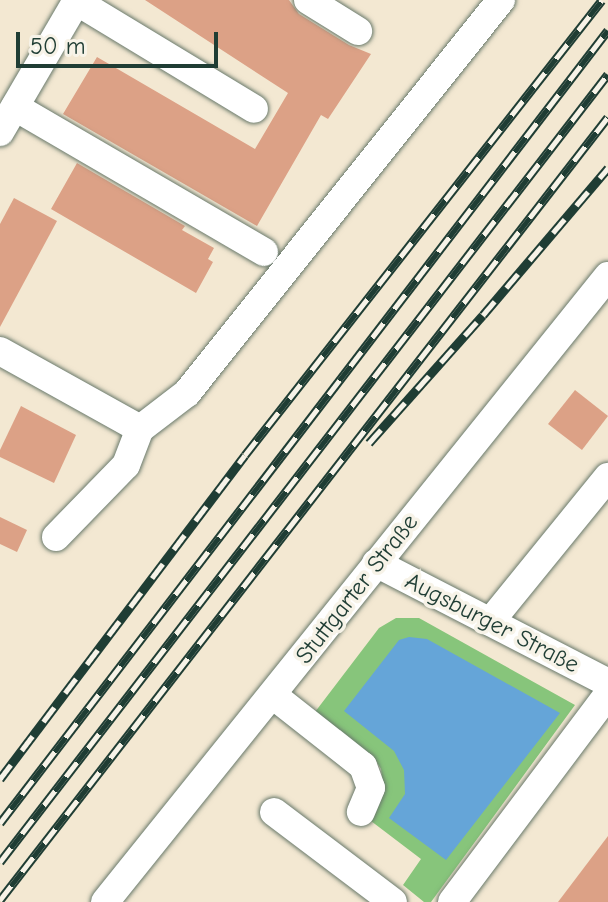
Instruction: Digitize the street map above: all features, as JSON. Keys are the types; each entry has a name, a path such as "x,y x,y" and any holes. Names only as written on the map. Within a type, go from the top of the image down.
{"street":[{"path":"308,0 358,31"},
{"path":"56,537 126,465 140,429 187,393 501,0"},
{"path":"0,132 77,1 254,109"},
{"path":"15,107 264,252"},
{"name":"Stuttgarter Straße","path":"105,902 274,696 376,563 608,276"},
{"path":"0,351 140,429"},
{"path":"490,622 608,477"},
{"name":"Augsburger Straße","path":"376,563 608,683"},
{"path":"452,902 608,694"},
{"path":"274,696 363,766 371,788 361,812"},
{"path":"274,812 393,902"}],"green space":[{"path":"396,618 419,618 575,705 431,902 424,902 403,885 421,859 371,821 384,793 381,769 375,759 315,712 379,628"}],"water":[{"path":"409,637 427,639 560,713 446,860 389,818 405,794 404,770 394,751 344,711 399,640"}],"building":[{"path":"145,0 289,0 299,14 349,45 371,54 328,119 321,115 257,226 63,114 97,57 255,149 288,93"},
{"path":"77,163 185,226 182,230 214,248 208,259 213,262 196,293 51,209"},
{"path":"14,198 57,221 0,327 0,224"},
{"path":"575,390 608,416 582,450 548,424"},
{"path":"21,406 76,435 54,483 0,457 0,450"},
{"path":"0,517 27,530 17,552 0,544"},
{"path":"608,836 608,902 558,902"}],"railway":[{"path":"0,779 245,455 602,0"},
{"path":"0,823 608,30"},
{"path":"0,862 608,74"},
{"path":"0,900 608,117"},
{"path":"369,443 608,168"}]}
